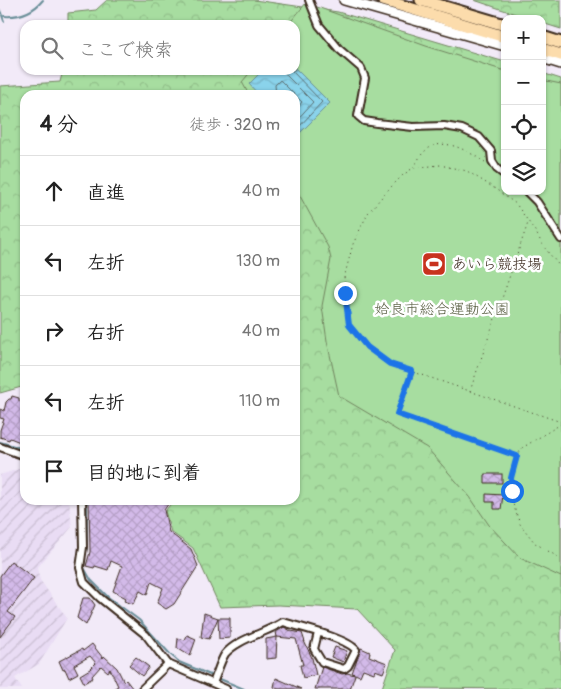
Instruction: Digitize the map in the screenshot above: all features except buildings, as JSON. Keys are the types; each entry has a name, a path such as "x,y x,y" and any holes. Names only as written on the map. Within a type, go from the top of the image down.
{"highway":[{"path":"384,0 501,36"},
{"path":"421,0 501,25"},
{"path":"546,38 561,43"},
{"path":"546,50 561,55"}],"street":[{"path":"309,0 319,25 339,49 361,68 365,78 358,116 364,121 377,123 413,127 444,126 462,129 479,137 491,151 492,161 501,172"},
{"path":"344,0 501,45"},
{"path":"546,59 561,64"},
{"path":"530,195 537,202 561,239"},
{"path":"0,447 20,454"},
{"path":"82,505 83,546 80,568 84,582 100,598 146,635 168,664 226,689"},
{"path":"213,684 224,656 232,647 283,622 318,632 352,645 356,650 348,666 344,669 322,662 314,649 318,632"},
{"path":"142,689 168,664"}],"path":[{"path":"497,169 459,146 445,144 432,147 423,153 413,168 387,191 368,214 353,244 344,278 349,325 367,347 390,364 561,423"},
{"path":"413,168 440,165 467,171 494,188 516,204 544,247 561,268"},
{"path":"470,391 528,222"},
{"path":"412,371 397,414 517,456"},
{"path":"561,423 522,448 517,456 511,478 513,504 520,524 535,543 561,559"}],"shaded area":[{"path":"20,469 20,505 70,505 72,527 37,568 40,580 67,618 39,664 15,678 22,689 0,689 0,475"}],"green space":[{"path":"107,0 254,0 338,12 501,61 501,195 546,195 546,74 561,79 561,689 382,688 395,650 357,609 278,605 220,607 193,548 171,532 165,511 170,505 300,505 300,90 20,90 20,387 0,393 0,86 60,82 62,75 300,75 300,20 68,20 68,13 96,10"},
{"path":"474,0 561,0 561,29 546,24 546,15 518,15"},
{"name":"姶良市総合運動公園","path":"306,3 426,46 501,70 501,195 546,195 546,81 561,84 561,577 520,558 489,525 470,497 427,448 339,396 327,341 322,306 331,259 328,247 300,196 300,90 246,90 242,82 248,75 300,75 300,20 292,20"}],"water":[{"path":"300,73 330,103 300,133 300,90 254,90 249,84 258,75 300,75"}],"waterway":[{"path":"4,16 15,16 25,13 35,8 43,0"},
{"path":"0,10 4,21"},
{"path":"0,442 20,448"},
{"path":"84,557 87,548 87,505"},
{"path":"83,566 91,580 108,597 139,620 179,662 244,689"}],"place":[{"name":"あいら競技場","path":"434,264"}],"route":[{"path":"345,293 349,325 367,347 390,364 412,371 397,414 517,456 511,478 512,491"}]}
